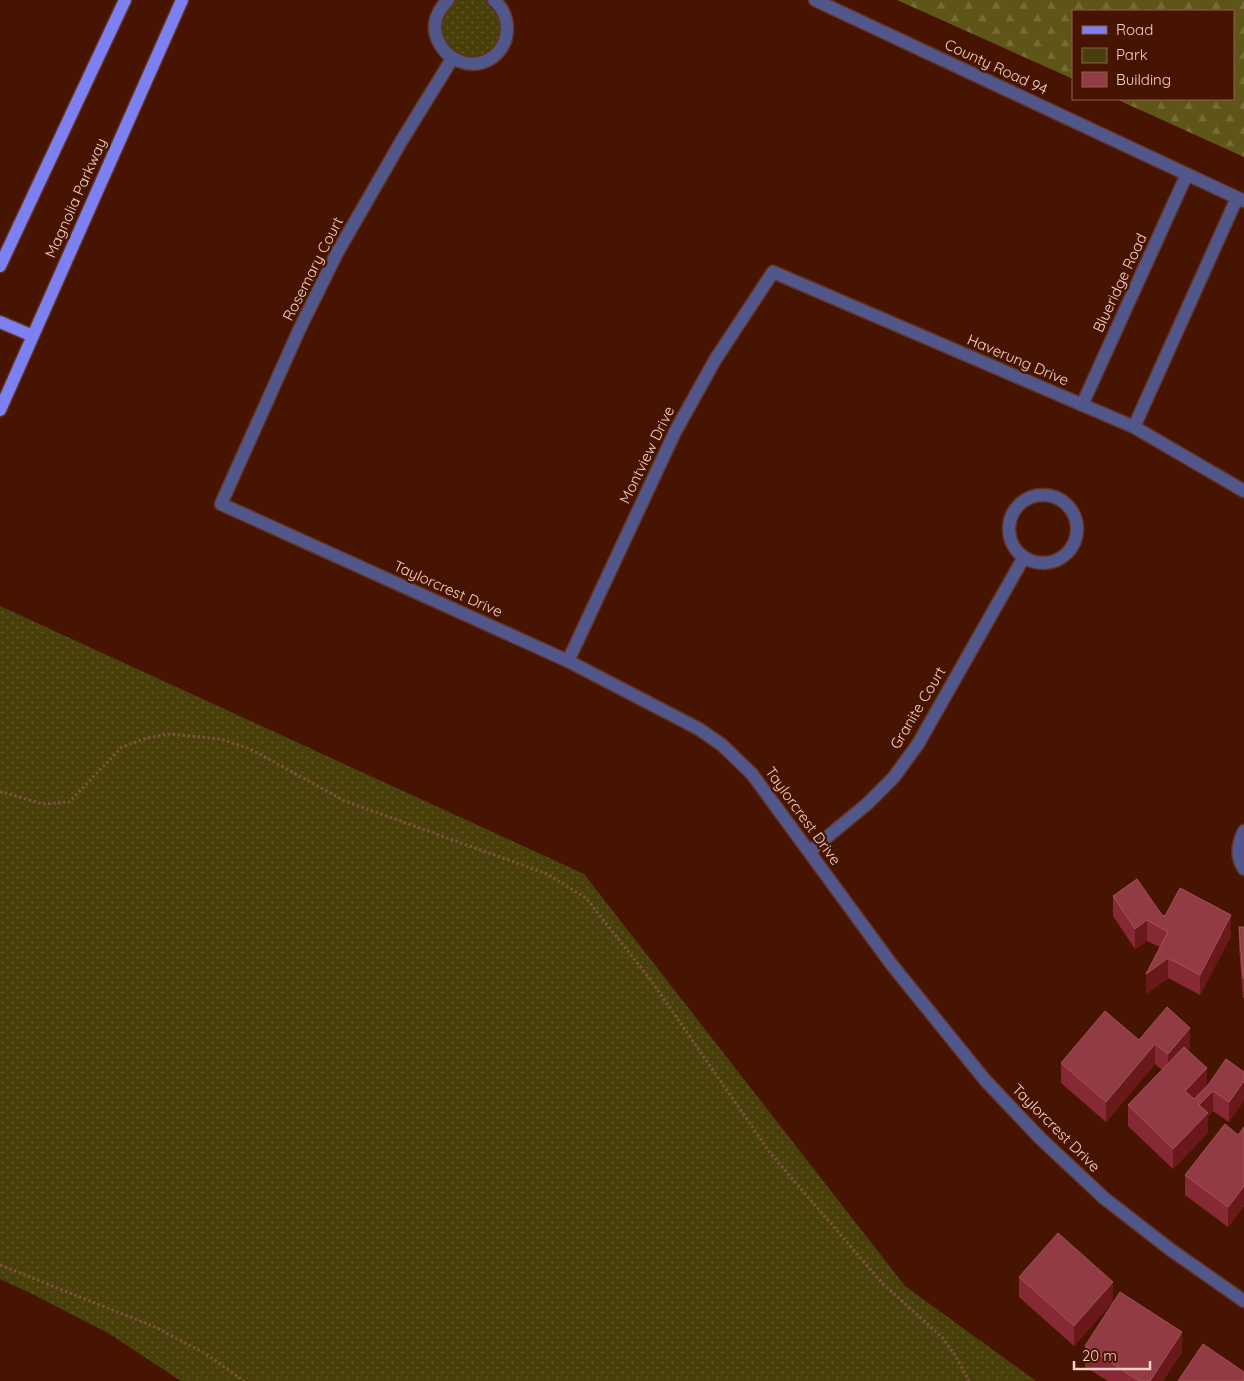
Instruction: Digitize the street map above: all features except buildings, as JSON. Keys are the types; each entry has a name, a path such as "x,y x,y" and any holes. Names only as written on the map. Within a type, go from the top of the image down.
{"main road":[{"path":"0,266 125,0"},
{"name":"Magnolia Parkway","path":"0,410 182,0"},
{"path":"0,322 33,336"}],"street":[{"path":"448,0 440,8 435,22 436,36 441,49 452,59 465,64 479,63 492,57 502,46 507,33 506,19 500,6 494,0"},
{"name":"County Road 94","path":"815,0 1241,200"},
{"name":"Rosemary Court","path":"222,504 300,328 337,253 402,140 452,59"},
{"name":"Blueridge Road","path":"1082,405 1187,174"},
{"path":"1134,427 1241,200"},
{"name":"Haverung Drive","path":"773,272 1134,427 1244,491"},
{"name":"Montview Drive","path":"568,661 675,432 715,360 773,272"},
{"path":"1036,495 1050,495 1062,500 1071,510 1076,522 1076,535 1071,547 1062,557 1050,562 1036,562 1024,557 1015,548 1010,535 1010,522 1015,510 1024,500 1036,495"},
{"name":"Taylorcrest Drive","path":"222,504 568,661 699,729 722,744 752,774 892,965 985,1080 1040,1138 1104,1198 1171,1250 1244,1300"},
{"name":"Granite Court","path":"809,852 867,804 894,777 918,744 1024,557"},
{"path":"1244,831 1239,840 1238,853 1244,868"}],"path":[{"path":"0,793 43,804 69,802 122,747 147,738 170,734 221,739 250,749 345,801 547,874 586,898 650,979 771,1154 883,1284 942,1337 955,1355 969,1381"},
{"path":"0,1265 155,1327 206,1354 244,1381"}],"green space":[{"path":"453,0 492,0 505,24 500,41 495,47 479,56 470,56 461,55 448,45 443,38 441,20 444,12"},
{"path":"897,0 1244,0 1244,157 1118,100 1234,100 1234,10 1072,10 1072,79"},
{"path":"0,606 584,874 905,1286 1036,1381 181,1381 108,1333 0,1279"}]}
